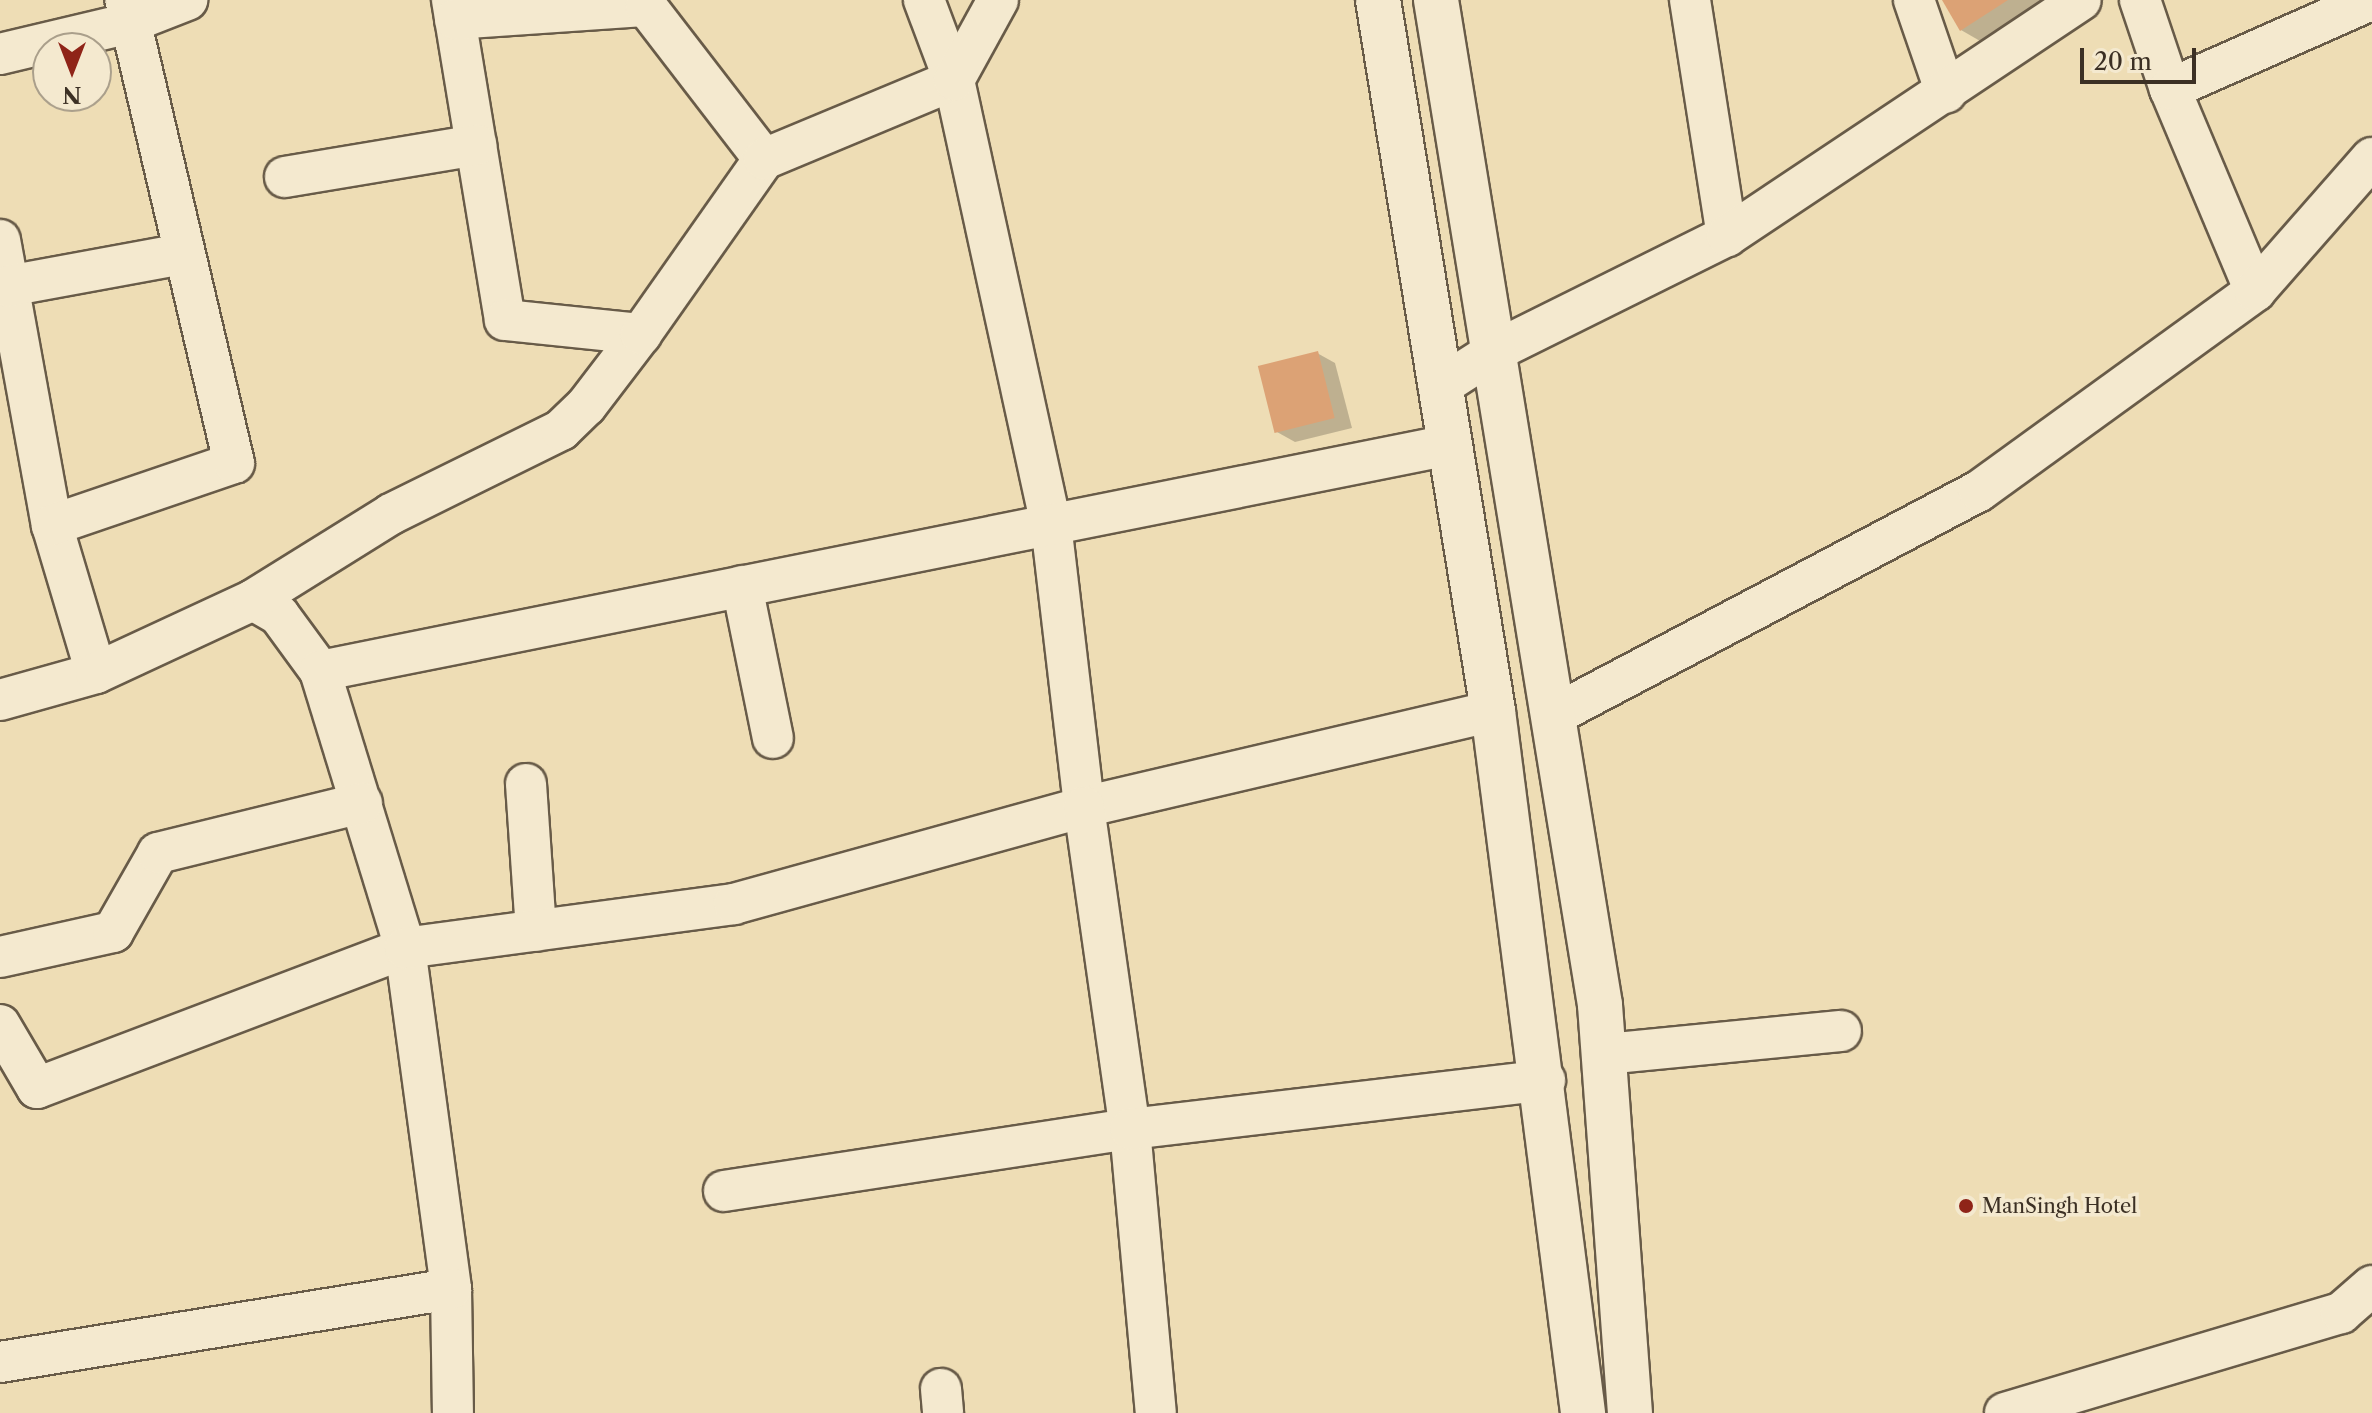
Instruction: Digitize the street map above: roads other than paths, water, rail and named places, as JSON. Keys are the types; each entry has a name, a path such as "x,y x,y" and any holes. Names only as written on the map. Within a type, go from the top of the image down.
{"street":[{"path":"0,54 126,12 187,0"},
{"path":"924,0 954,80 1051,524 1084,807 1130,1129 1156,1413"},
{"path":"0,700 275,616 391,514 561,430 586,406 641,334 764,159 954,80 998,0"},
{"path":"1378,0 1493,711 1545,1080 1583,1413"},
{"path":"1436,0 1554,715 1606,1054 1630,1413"},
{"path":"1690,0 1727,236"},
{"path":"1914,0 1946,93"},
{"path":"1439,387 1495,351 1727,236 1946,93 2081,0"},
{"path":"2140,0 2170,89 2255,291"},
{"path":"2170,89 2371,0"},
{"path":"641,334 505,320 454,10 646,6 764,159"},
{"path":"52,525 234,463 126,12"},
{"path":"285,177 476,145"},
{"path":"1554,715 1979,491 2255,291 2372,158"},
{"path":"0,240 52,525 96,673"},
{"path":"8,286 183,254"},
{"path":"320,671 1449,445"},
{"path":"742,586 773,738"},
{"path":"275,616 320,671 405,948 451,1289 453,1413"},
{"path":"0,1025 37,1088 405,948 734,904 1084,807 1493,711"},
{"path":"526,784 536,931"},
{"path":"0,957 113,932 158,853 362,803"},
{"path":"1606,1054 1841,1031"},
{"path":"724,1191 1130,1129 1545,1080"},
{"path":"2005,1413 2341,1313 2372,1286"},
{"path":"0,1362 451,1289"}],"place":[{"name":"ManSingh Hotel","path":"1966,1206"}]}
